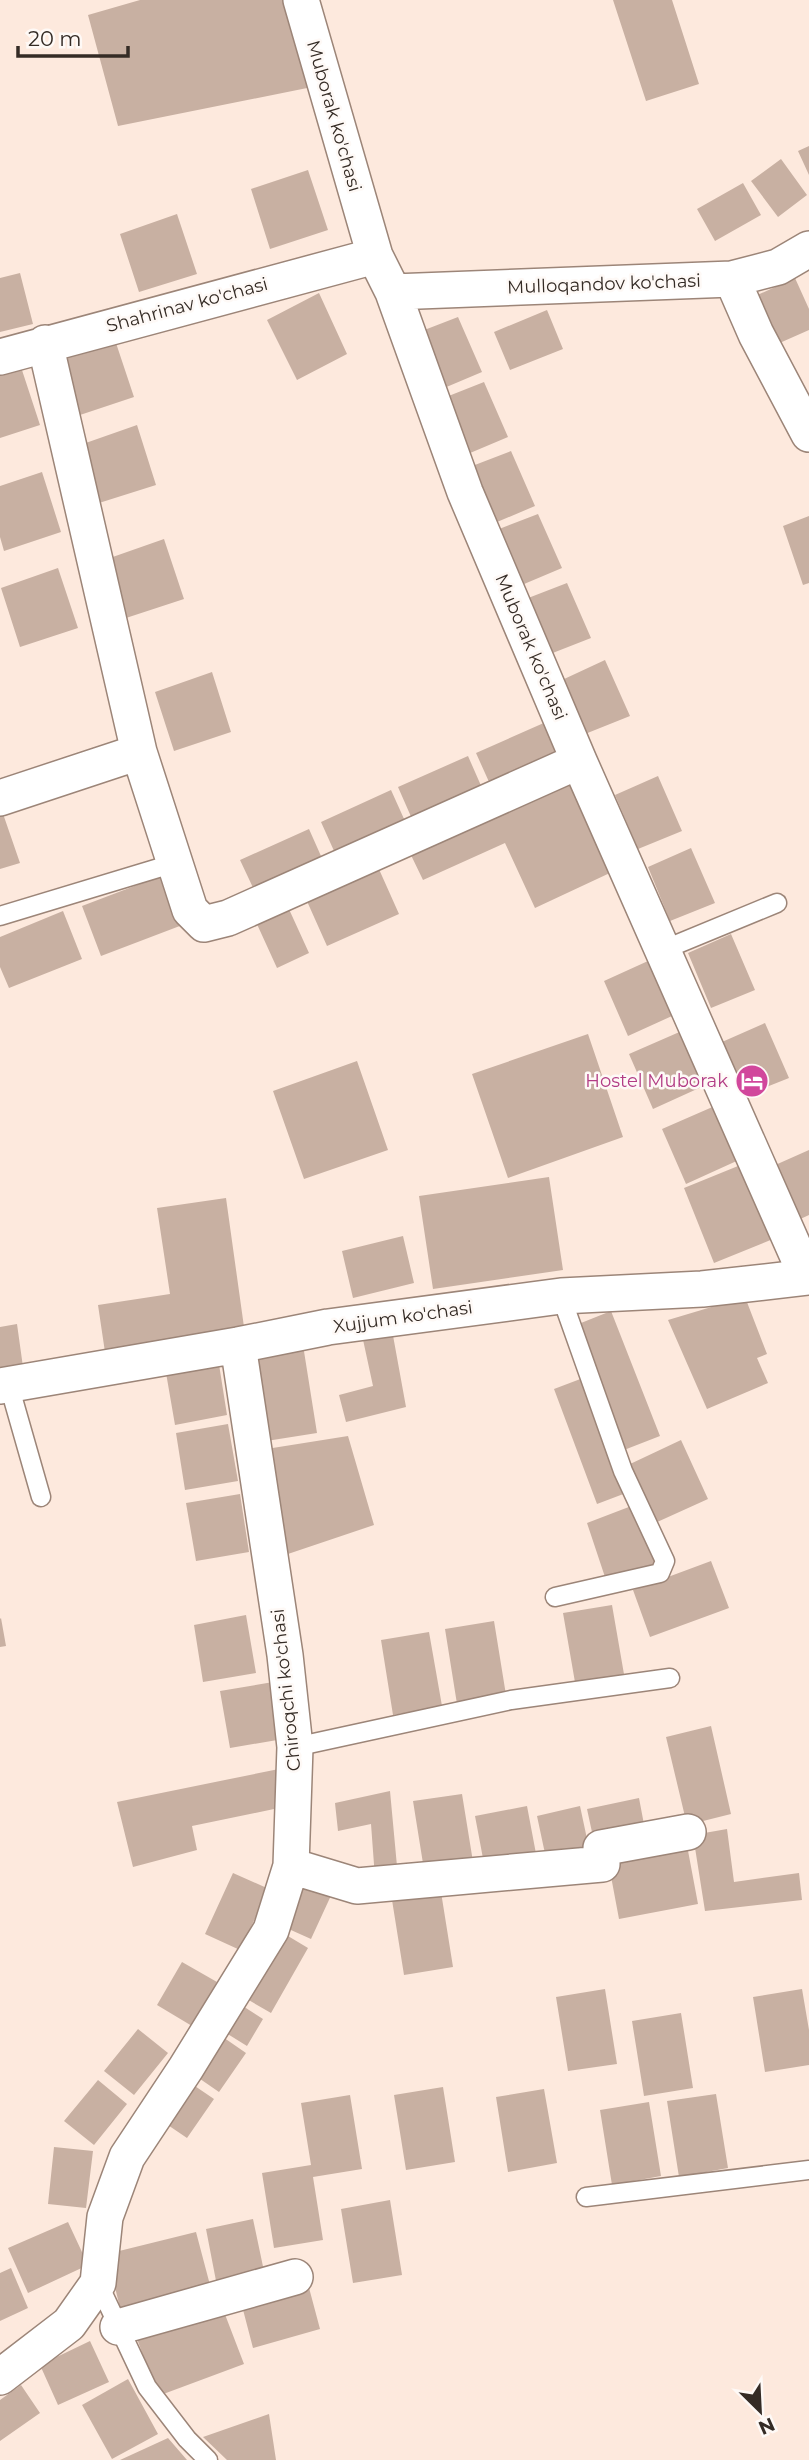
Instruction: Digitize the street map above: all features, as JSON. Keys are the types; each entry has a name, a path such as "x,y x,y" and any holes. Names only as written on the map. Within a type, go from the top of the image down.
{"street":[{"name":"Muborak ko'chasi","path":"301,0 374,256 393,292 465,492 579,761 808,1277"},
{"name":"Mulloqandov ko'chasi","path":"393,292 732,279 778,267 809,249"},
{"name":"Shahrinav ko'chasi","path":"0,357 374,256"},
{"path":"732,279 756,334 809,433"},
{"path":"46,343 139,752 190,910 204,924 228,918 579,761"},
{"path":"0,798 139,752"},
{"name":"Xujjum ko'chasi","path":"5,1386 328,1327 561,1296 702,1289 808,1277"},
{"name":"Chiroqchi ko'chasi","path":"0,2377 69,2324 98,2283 105,2217 127,2157 186,2068 271,1930 291,1866 295,1747 285,1655 238,1345"},
{"path":"291,1866 357,1886 462,1878 602,1864 601,1848 688,1832"},
{"path":"118,2327 295,2277"}],"lane":[{"path":"0,916 175,863"},
{"path":"663,950 777,903"},
{"path":"555,1597 660,1573 665,1561 623,1471 561,1296"},
{"path":"5,1386 41,1497"},
{"path":"295,1747 511,1700 670,1678"},
{"path":"586,2197 809,2170"},
{"path":"98,2283 148,2387 187,2439 208,2460"}],"building":[{"path":"140,0 295,0 322,85 118,126 88,15"},
{"path":"613,0 672,0 699,84 646,101"},
{"path":"809,146 809,175 798,151"},
{"path":"781,159 807,195 778,217 751,181"},
{"path":"308,170 328,230 270,249 251,189"},
{"path":"743,183 761,215 715,241 697,209"},
{"path":"177,214 197,274 139,292 120,234"},
{"path":"20,273 33,324 0,332 0,278"},
{"path":"795,278 809,309 809,330 766,349 744,301"},
{"path":"319,293 347,354 297,380 267,320"},
{"path":"547,310 563,349 510,370 494,332"},
{"path":"458,317 482,372 437,391 414,334"},
{"path":"114,337 134,397 77,416 57,356"},
{"path":"20,364 40,425 0,438 0,371"},
{"path":"484,382 508,437 463,456 441,399"},
{"path":"137,425 156,485 99,503 80,445"},
{"path":"511,451 535,506 490,525 467,468"},
{"path":"42,472 61,532 4,551 0,537 0,486"},
{"path":"538,514 562,568 517,587 494,531"},
{"path":"809,516 809,583 803,585 783,526"},
{"path":"164,539 184,599 126,618 107,559"},
{"path":"58,568 78,628 20,647 1,588"},
{"path":"567,583 591,638 545,656 523,600"},
{"path":"605,660 630,716 585,734 562,680"},
{"path":"212,672 231,732 174,751 155,692"},
{"path":"546,722 564,762 494,793 476,753"},
{"path":"468,756 486,797 416,828 398,787"},
{"path":"658,776 682,831 638,849 615,795"},
{"path":"570,778 612,872 535,908 505,843 423,880 409,851"},
{"path":"391,790 409,830 339,862 321,822"},
{"path":"0,805 20,863 0,869"},
{"path":"309,829 325,865 257,896 240,860"},
{"path":"691,848 715,903 670,921 648,867"},
{"path":"378,867 399,914 327,946 306,899"},
{"path":"166,874 185,924 101,956 82,906"},
{"path":"288,907 309,953 277,968 256,922"},
{"path":"63,911 82,959 9,988 0,967 0,937"},
{"path":"731,934 755,990 711,1008 688,953"},
{"path":"659,956 683,1011 628,1036 604,981"},
{"path":"765,1023 789,1078 744,1096 722,1042"},
{"path":"684,1030 708,1084 653,1109 629,1054"},
{"path":"588,1034 623,1137 508,1178 472,1074"},
{"path":"357,1061 388,1150 304,1179 273,1091"},
{"path":"717,1105 741,1159 686,1184 662,1129"},
{"path":"809,1150 809,1215 796,1221 773,1166"},
{"path":"743,1164 773,1239 714,1263 684,1188"},
{"path":"549,1177 563,1270 433,1289 419,1196"},
{"path":"226,1198 244,1327 189,1335 190,1347 106,1359 98,1305 170,1294 157,1208"},
{"path":"403,1236 414,1283 353,1298 342,1251"},
{"path":"745,1297 767,1354 757,1358 768,1383 707,1409 668,1320"},
{"path":"611,1311 660,1436 624,1450 576,1325"},
{"path":"17,1324 23,1367 0,1371 0,1327"},
{"path":"392,1330 406,1407 346,1422 339,1395 373,1386 362,1335"},
{"path":"303,1345 317,1433 260,1442 246,1355"},
{"path":"218,1358 227,1415 175,1425 165,1367"},
{"path":"583,1378 626,1493 597,1504 554,1389"},
{"path":"228,1424 238,1481 185,1490 176,1433"},
{"path":"348,1436 374,1525 282,1556 260,1450"},
{"path":"681,1440 708,1499 655,1523 628,1465"},
{"path":"240,1494 249,1552 196,1561 186,1503"},
{"path":"634,1505 659,1565 605,1577 587,1523"},
{"path":"711,1561 729,1608 650,1637 633,1590"},
{"path":"612,1605 625,1680 576,1688 563,1613"},
{"path":"246,1615 256,1673 203,1682 194,1625"},
{"path":"0,1619 6,1646 0,1647"},
{"path":"494,1621 506,1695 457,1704 445,1629"},
{"path":"429,1632 442,1706 393,1715 381,1640"},
{"path":"273,1682 283,1739 230,1748 220,1691"},
{"path":"711,1726 731,1814 687,1825 666,1737"},
{"path":"279,1769 274,1809 192,1826 197,1850 133,1867 117,1802"},
{"path":"390,1791 398,1877 375,1878 371,1824 338,1831 335,1803"},
{"path":"462,1794 474,1868 425,1876 413,1801"},
{"path":"639,1798 646,1835 595,1846 587,1809"},
{"path":"527,1806 537,1859 485,1869 475,1816"},
{"path":"580,1806 590,1853 547,1863 537,1816"},
{"path":"727,1829 734,1882 799,1873 802,1900 705,1911 693,1835"},
{"path":"686,1840 698,1904 619,1919 607,1855"},
{"path":"233,1873 269,1889 240,1950 205,1934"},
{"path":"304,1876 334,1889 311,1939 282,1926"},
{"path":"441,1892 453,1967 404,1975 392,1900"},
{"path":"278,1930 308,1948 271,2013 240,1995"},
{"path":"182,1962 217,1982 192,2026 157,2005"},
{"path":"605,1989 617,2064 568,2071 556,1997"},
{"path":"802,1989 809,2030 809,2065 765,2072 753,1997"},
{"path":"235,2001 263,2019 247,2046 218,2028"},
{"path":"681,2013 693,2088 644,2096 632,2021"},
{"path":"138,2029 168,2053 134,2095 104,2071"},
{"path":"217,2033 246,2053 219,2092 190,2072"},
{"path":"98,2080 127,2104 94,2145 64,2121"},
{"path":"186,2080 214,2099 187,2138 159,2119"},
{"path":"443,2087 455,2162 406,2170 394,2095"},
{"path":"544,2089 557,2163 508,2172 496,2097"},
{"path":"716,2094 728,2168 679,2177 667,2101"},
{"path":"350,2095 362,2169 313,2177 323,2240 274,2248 262,2173 311,2165 301,2103"},
{"path":"649,2102 661,2176 612,2185 600,2110"},
{"path":"54,2147 93,2151 86,2208 48,2204"},
{"path":"390,2200 402,2275 353,2283 341,2209"},
{"path":"253,2219 265,2276 217,2286 206,2229"},
{"path":"68,2222 88,2265 28,2293 8,2248"},
{"path":"196,2232 210,2285 120,2308 107,2254"},
{"path":"11,2268 28,2308 0,2321 0,2273"},
{"path":"308,2284 320,2329 253,2348 241,2302"},
{"path":"221,2304 244,2364 158,2396 136,2336"},
{"path":"90,2341 109,2382 58,2405 40,2365"},
{"path":"128,2379 158,2434 112,2459 82,2405"},
{"path":"21,2385 40,2413 0,2441 0,2400"},
{"path":"269,2414 276,2460 227,2460 203,2437"},
{"path":"168,2438 187,2460 120,2460"}],"place":[{"name":"Hostel Muborak","path":"752,1081"}]}
